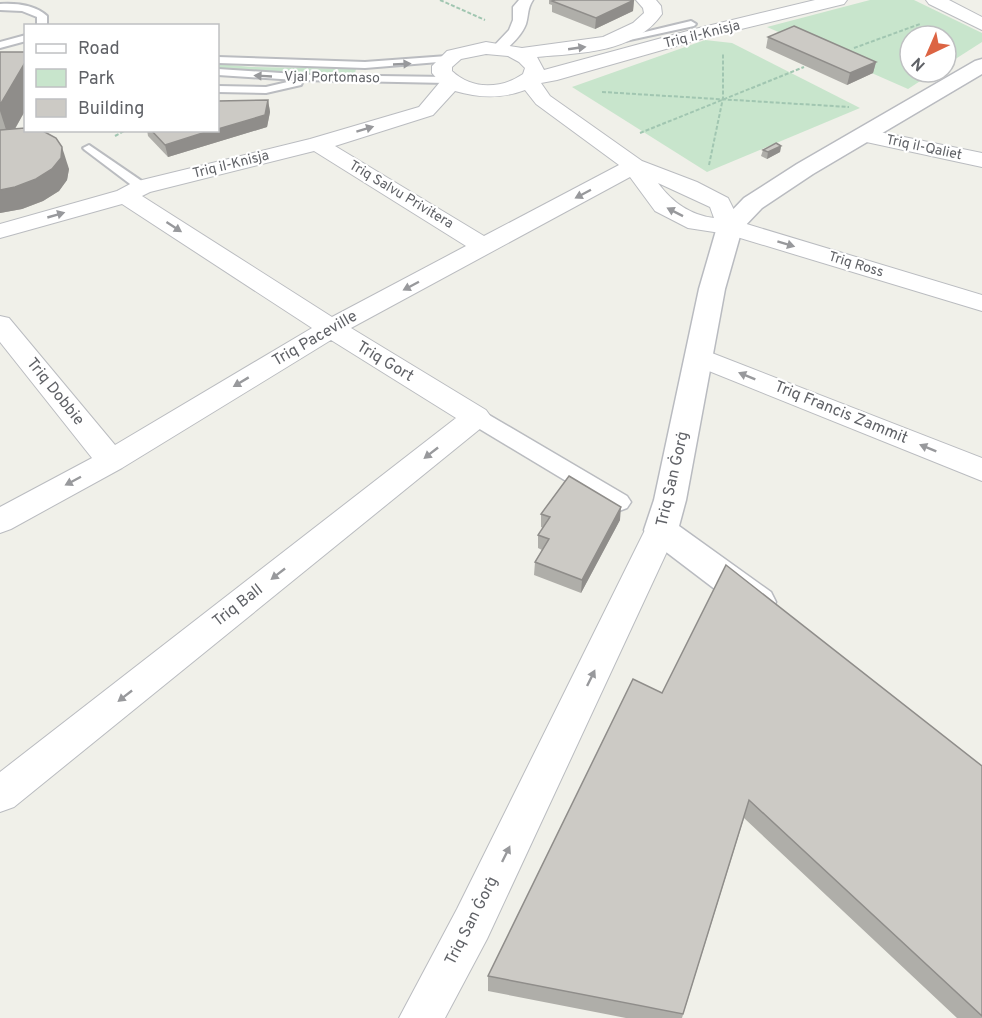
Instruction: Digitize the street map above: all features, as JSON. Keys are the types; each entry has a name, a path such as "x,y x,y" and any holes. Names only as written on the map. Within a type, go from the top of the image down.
{"main road":[{"name":"Triq San Ġorġ","path":"661,530 670,500 712,289 730,227 753,202 805,168 982,65"},
{"path":"661,530 784,621"}],"street":[{"path":"498,49 518,29 521,20 520,7 525,0"},
{"path":"500,90 473,90 449,81 442,73 442,66 447,59 464,51 498,49 519,54 578,49 625,38 653,14 652,6 645,0"},
{"name":"Triq il-Knisja","path":"500,90 511,88 530,79 550,76 838,0"},
{"path":"935,0 982,24"},
{"name":"Triq Ross","path":"519,54 533,63 536,68 530,79 543,100 634,166 689,187 720,203 730,227"},
{"name":"Triq il-Knisja","path":"0,231 133,191 317,144 426,111 449,81"},
{"name":"Triq Ross","path":"500,90 543,100"},
{"name":"Triq il-Qaliet","path":"865,135 982,160"},
{"name":"Triq Salvu Privitera","path":"317,144 485,246"},
{"name":"Triq Ross","path":"634,166 663,206 696,223 730,227 982,303"},
{"name":"Triq Paceville","path":"0,521 111,461 331,328 634,166"},
{"name":"Triq Gort","path":"133,191 331,328 619,502"},
{"name":"Triq Dobbie","path":"0,324 111,461"},
{"name":"Triq Francis Zammit","path":"699,357 982,470"},
{"name":"Triq Ball","path":"0,795 477,417"},
{"name":"Triq San Ġorġ","path":"422,1018 472,924 661,530"}],"lane":[{"path":"0,7 20,7 33,11 42,16 44,24"},
{"path":"625,38 691,24"},
{"path":"0,45 24,39"},
{"path":"0,45 24,48"},
{"name":"Vjal Portomaso","path":"219,60 365,65 447,59"},
{"name":"Vjal Portomaso","path":"219,72 318,78 449,81"},
{"path":"219,89 266,90 318,78"},
{"path":"89,148 133,191"}],"path":[{"path":"440,0 488,21"},
{"path":"854,48 956,11"},
{"path":"689,187 707,172 723,98 722,29"},
{"path":"637,135 723,98 804,67"},
{"path":"650,95 849,107"},
{"path":"110,139 122,132"}],"green space":[{"path":"870,0 914,0 982,33 982,42 958,57 958,24 898,24 898,84 916,84 908,89 767,27"},
{"path":"705,40 732,43 860,108 707,172 572,87"},
{"path":"219,64 356,69 355,73 281,73 219,68"}],"building":[{"path":"634,0 596,18 552,1"},
{"path":"794,26 876,62 850,73 768,37"},
{"path":"0,52 24,52 24,64 0,105"},
{"path":"268,100 265,115 219,129 219,101"},
{"path":"24,128 24,132 45,132 56,138 62,147 61,158 52,169 36,179 0,190 0,130"},
{"path":"153,132 206,132 165,145"},
{"path":"776,143 781,146 768,152 763,150"},
{"path":"569,476 621,507 582,580 535,562 549,539 538,535 550,517 541,514"},
{"path":"726,565 982,766 982,1016 749,800 683,1014 488,976 633,679 662,693"}]}
